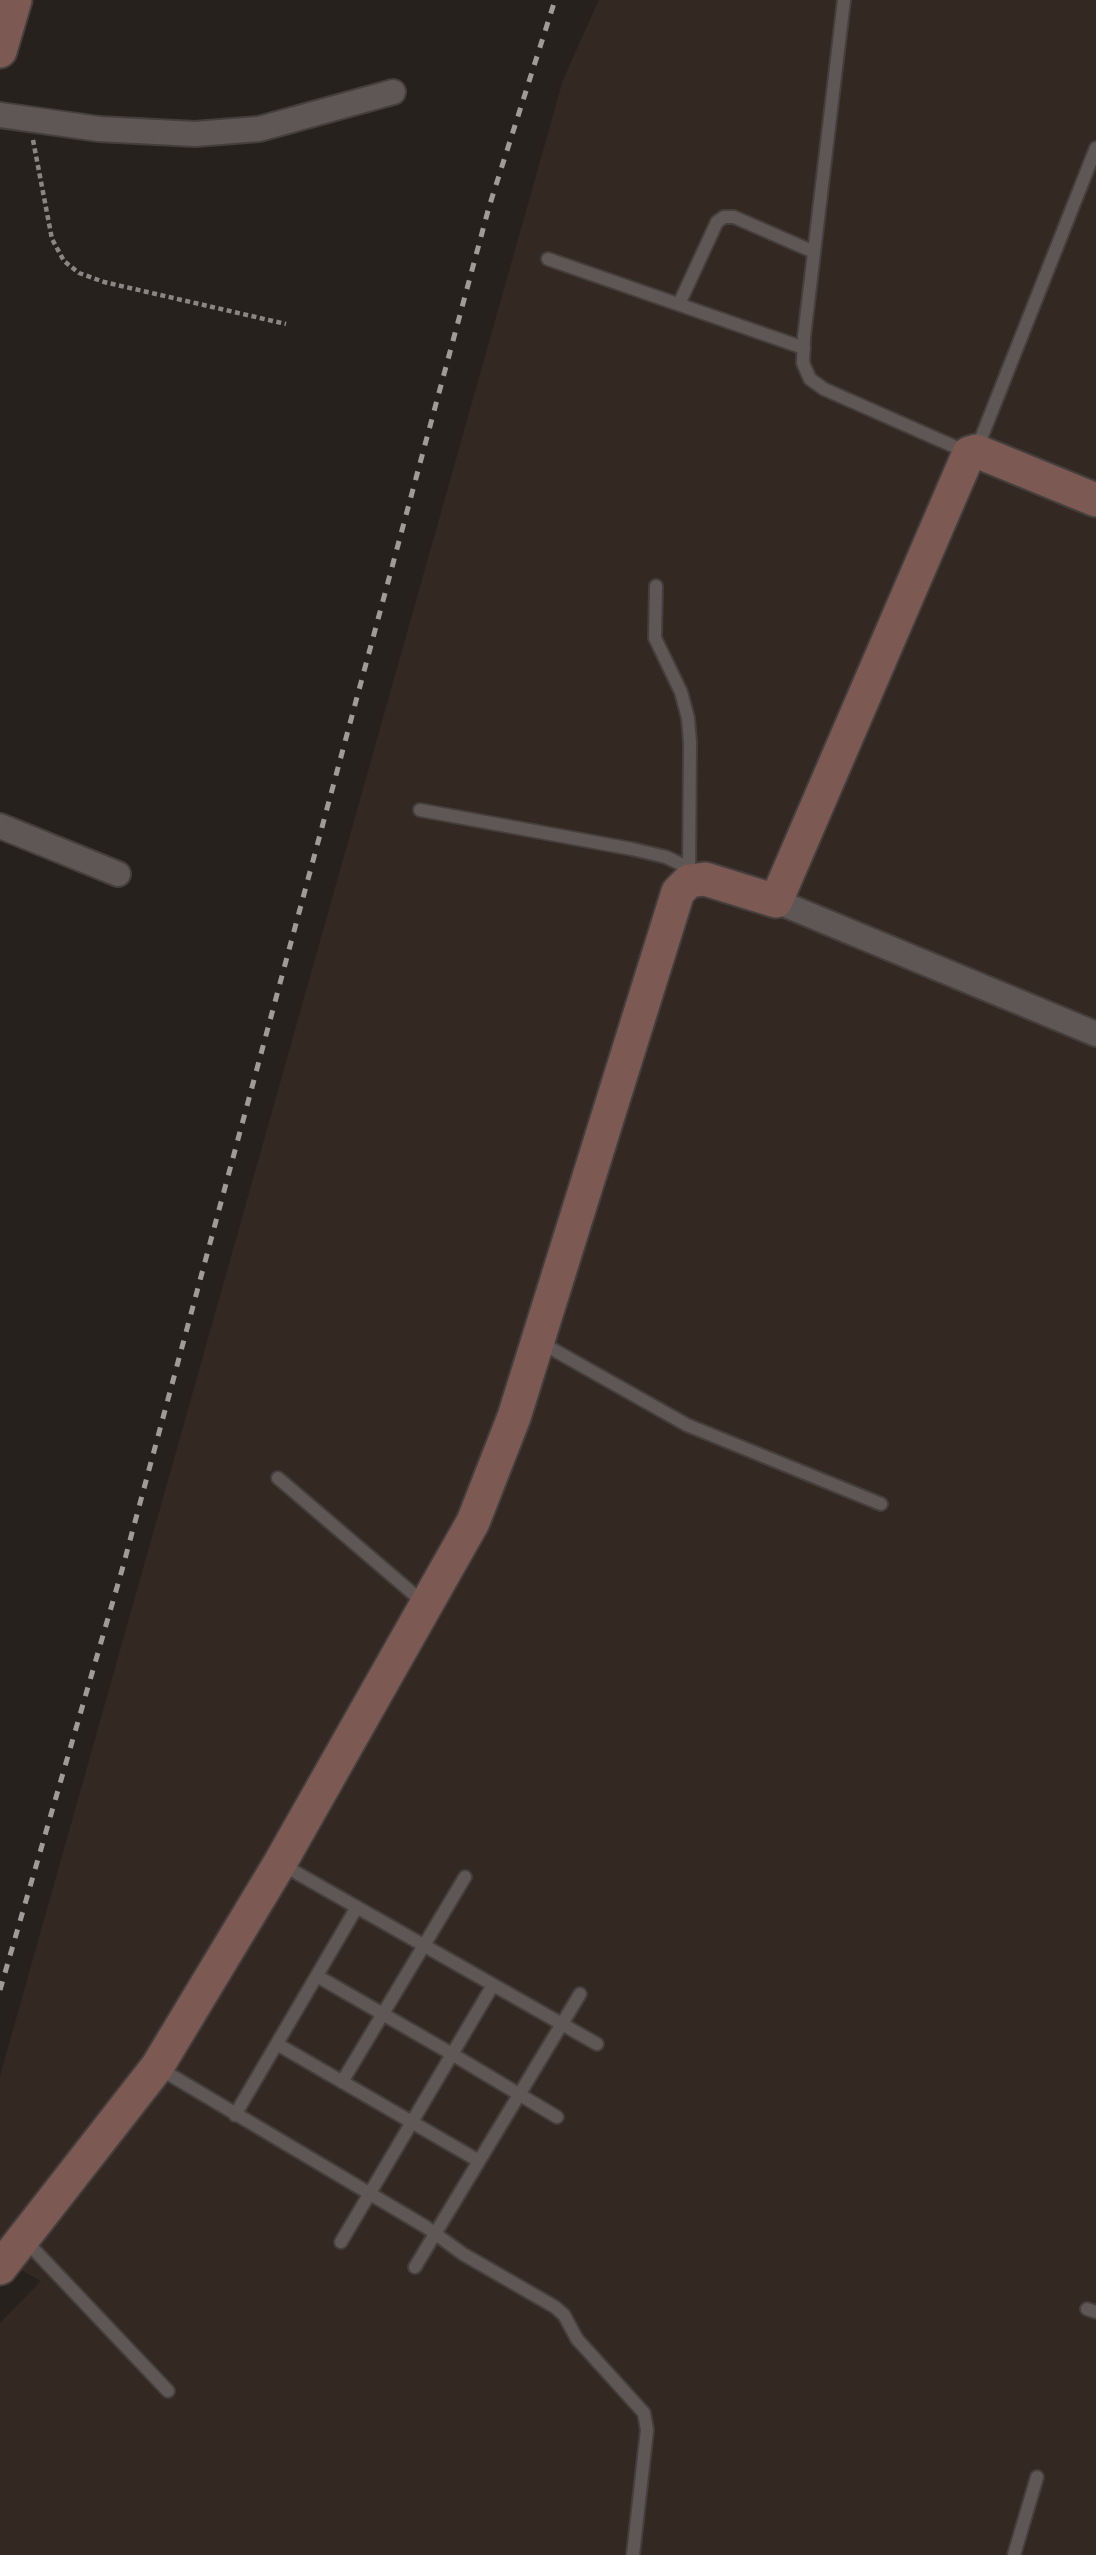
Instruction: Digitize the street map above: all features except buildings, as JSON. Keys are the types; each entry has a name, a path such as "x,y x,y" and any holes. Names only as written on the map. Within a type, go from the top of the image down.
{"street":[{"path":"0,51 15,0"},
{"path":"0,115 99,129 208,133 259,129 393,92"},
{"path":"776,901 973,452 1096,500"},
{"path":"0,826 118,874"},
{"path":"0,2268 157,2067 280,1863 461,1545 514,1418 678,892 689,875 776,901 1096,1034"}],"lane":[{"path":"844,0 803,363 810,379 824,389 973,452 1096,148"},
{"path":"679,304 717,222 724,217 734,217 814,251"},
{"path":"548,258 804,348"},
{"path":"656,586 655,638 681,692 688,718 689,875"},
{"path":"420,810 666,857 689,875"},
{"path":"538,1340 687,1425 881,1504"},
{"path":"278,1478 427,1606"},
{"path":"280,1863 597,2044"},
{"path":"342,2082 466,1877"},
{"path":"235,2115 357,1908"},
{"path":"317,1976 452,2053 556,2117"},
{"path":"341,2242 368,2192 493,1985"},
{"path":"415,2267 580,1994"},
{"path":"277,2044 479,2161"},
{"path":"157,2067 368,2192 463,2254 555,2306 565,2315 577,2339 644,2413 647,2430 633,2555"},
{"path":"24,2239 168,2391"},
{"path":"1014,2555 1037,2477"}],"path":[{"path":"29,119 52,239 64,261 79,273 104,282 286,324"}],"shaded area":[{"path":"599,0 1096,0 1096,2555 0,2555 0,2323 41,2281 0,2258 0,2076 563,80"}],"railway":[{"path":"0,1990 122,1570 489,207 555,0"}]}
